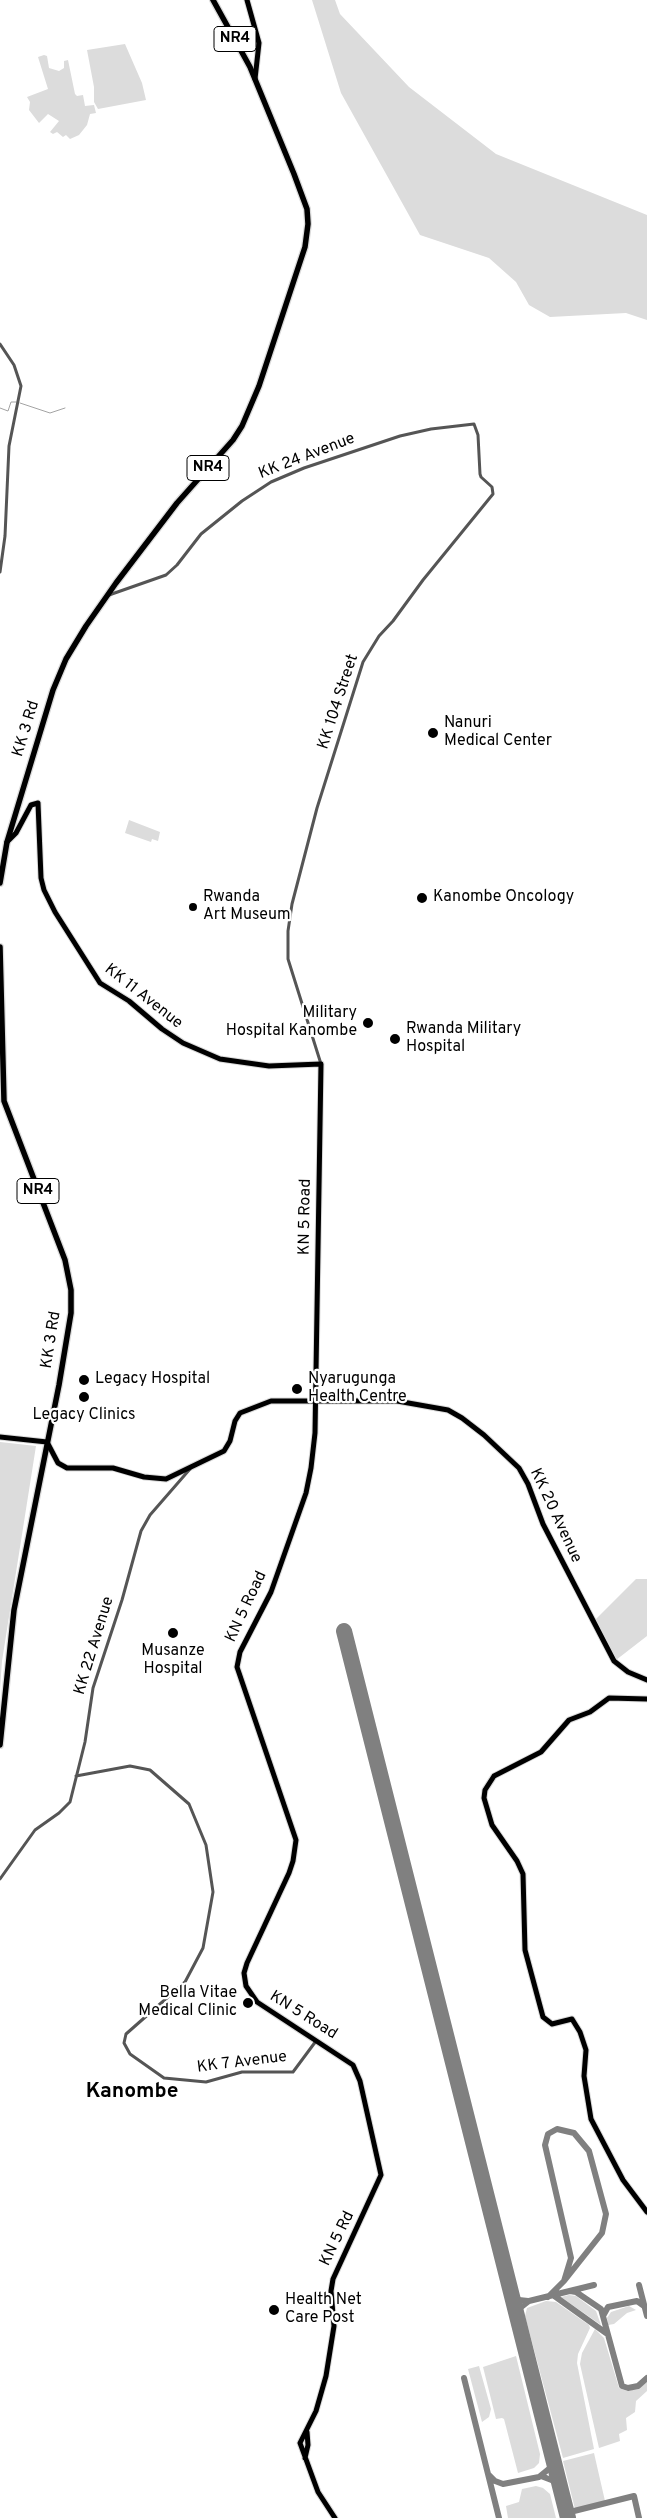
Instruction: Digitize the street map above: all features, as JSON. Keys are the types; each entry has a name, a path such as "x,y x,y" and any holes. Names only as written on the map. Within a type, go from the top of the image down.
{"highway":[{"name":"NR4","path":"108,596 177,503 237,434 253,402 305,247 307,216 294,174 255,79 213,0"},
{"name":"KK 3 Rd","path":"0,882 1,859 60,673 77,640 108,596"},
{"name":"KK 3 Rd","path":"0,948 4,1101 64,1260 71,1290 68,1330 14,1610 0,1745"}],"main road":[{"path":"247,0 259,43 255,79"},
{"name":"KK 11 Avenue","path":"7,842 16,833 31,805 38,804 41,878 44,890 55,912 100,983 133,1005 162,1029 183,1043 220,1059 270,1066 321,1064"},
{"name":"KN 5 Road","path":"321,1064 314,1400 315,1433 309,1483 271,1592 240,1652 237,1667 296,1840 293,1861 247,1963 245,1982 249,1993 257,2002 353,2064 357,2072 381,2175"},
{"name":"KK 20 Avenue","path":"47,1442 58,1463 67,1468 113,1468 144,1477 160,1479 171,1477 190,1469 226,1448 235,1421 244,1410 271,1401 397,1401 440,1408 462,1418 498,1446 519,1468 528,1484 543,1524 614,1661 628,1672 647,1680"},
{"path":"0,1437 47,1442"},
{"path":"646,2210 623,2180 591,2119 584,2071 586,2050 580,2032 572,2019 552,2024 547,2022 542,2014 525,1950 523,1874 517,1861 492,1825 484,1803 485,1790 498,1773 541,1752 569,1720 590,1712 609,1698 647,1699"},
{"name":"KN 5 Rd","path":"335,2518 322,2500 305,2460 304,2444 322,2392 330,2354 334,2326 331,2291 333,2279 381,2175"},
{"path":"377,2187 384,2186"}],"street":[{"path":"0,344 14,365 21,386 9,446 5,536 0,572"},
{"name":"KK 24 Avenue","path":"108,596 166,575 177,565 201,534 242,500 271,482 304,468 400,436 431,429 474,424 478,435 481,478 494,490"},
{"name":"KK 104 Street","path":"321,1064 288,959 288,931 292,904 302,865 363,662 379,636 490,499 494,490"},
{"path":"116,583 123,590"},
{"name":"KK 22 Avenue","path":"0,1879 35,1830 59,1813 70,1802 85,1742 93,1688 122,1600 141,1531 150,1515 190,1469"},
{"name":"KK 7 Avenue","path":"76,1776 130,1766 150,1770 186,1800 206,1845 213,1892 203,1948 185,1982 126,2034 124,2043 130,2054 164,2078 206,2082 242,2072 293,2072 316,2040"}],"shaded area":[{"path":"312,0 335,0 340,14 409,87 496,154 647,215 647,320 626,313 550,317 529,305 516,282 489,258 420,235 341,93"},
{"path":"125,44 142,83 146,100 98,109 94,102 94,87 87,50"},
{"path":"47,56 49,68 59,71 64,68 64,61 68,60 75,94 77,96 83,95 85,106 94,105 96,113 90,114 87,125 79,135 70,139 66,135 63,137 57,132 53,134 50,132 59,121 48,114 39,123 29,110 30,102 27,97 48,89 38,57"},
{"path":"129,820 160,832 158,841 152,839 151,842 125,833"},
{"path":"0,1442 36,1446 2,1661 0,1689"},
{"path":"636,1579 647,1579 647,1636 616,1660 595,1620"},
{"path":"576,2296 596,2311 601,2325 561,2297"},
{"path":"546,2301 556,2302 589,2325 590,2328 578,2354 577,2363 594,2449 563,2458 525,2316 527,2308"},
{"path":"629,2306 636,2310 627,2313 614,2324 608,2325 607,2318 611,2312"},
{"path":"595,2329 604,2338 619,2388 627,2391 638,2389 647,2382 647,2391 636,2401 635,2412 626,2418 627,2430 619,2434 620,2441 599,2448 580,2364 582,2353"},
{"path":"516,2356 540,2454 539,2463 534,2468 518,2473 504,2419 496,2419 483,2367"},
{"path":"479,2366 491,2409 489,2417 482,2422 468,2369"},
{"path":"594,2453 605,2501 575,2509 563,2461"},
{"path":"536,2486 543,2488 550,2494 556,2518 508,2518 506,2506 519,2502 522,2489"}],"waterway":[{"path":"0,408 8,411 11,402 16,402"},
{"path":"20,403 50,413 65,408"}],"taxiway":[{"path":"548,2297 564,2281 571,2258 545,2145 548,2134 557,2129 574,2133 589,2151 606,2214 602,2233 564,2281"},
{"path":"517,2319 520,2308 529,2301 594,2285"},
{"path":"639,2285 647,2316"},
{"path":"510,2290 519,2300 528,2301"},
{"path":"570,2291 576,2292 601,2309 622,2386 628,2388 638,2386 647,2378"},
{"path":"553,2295 606,2333"},
{"path":"603,2316 608,2307 637,2301 644,2306"},
{"path":"464,2378 499,2518"},
{"path":"489,2475 495,2481 503,2484 539,2477 550,2468 552,2456"},
{"path":"541,2476 554,2481 561,2491"},
{"path":"566,2513 634,2496 639,2518"}],"runway":[{"path":"344,1631 568,2518"}],"place":[{"name":"Nanuri Medical Center","path":"433,733"},
{"name":"Kanombe Oncology","path":"422,898"},
{"name":"Rwanda Art Museum","path":"193,907"},
{"name":"Military Hospital Kanombe","path":"368,1023"},
{"name":"Rwanda Military Hospital","path":"395,1039"},
{"name":"Legacy Hospital","path":"84,1380"},
{"name":"Nyarugunga Health Centre","path":"297,1389"},
{"name":"Legacy Clinics","path":"84,1397"},
{"name":"Musanze Hospital","path":"173,1633"},
{"name":"Bella Vitae Medical Clinic","path":"248,2003"},
{"name":"Health Net Care Post","path":"274,2310"}],"district":[{"name":"Kanombe","path":"132,2093"}]}
